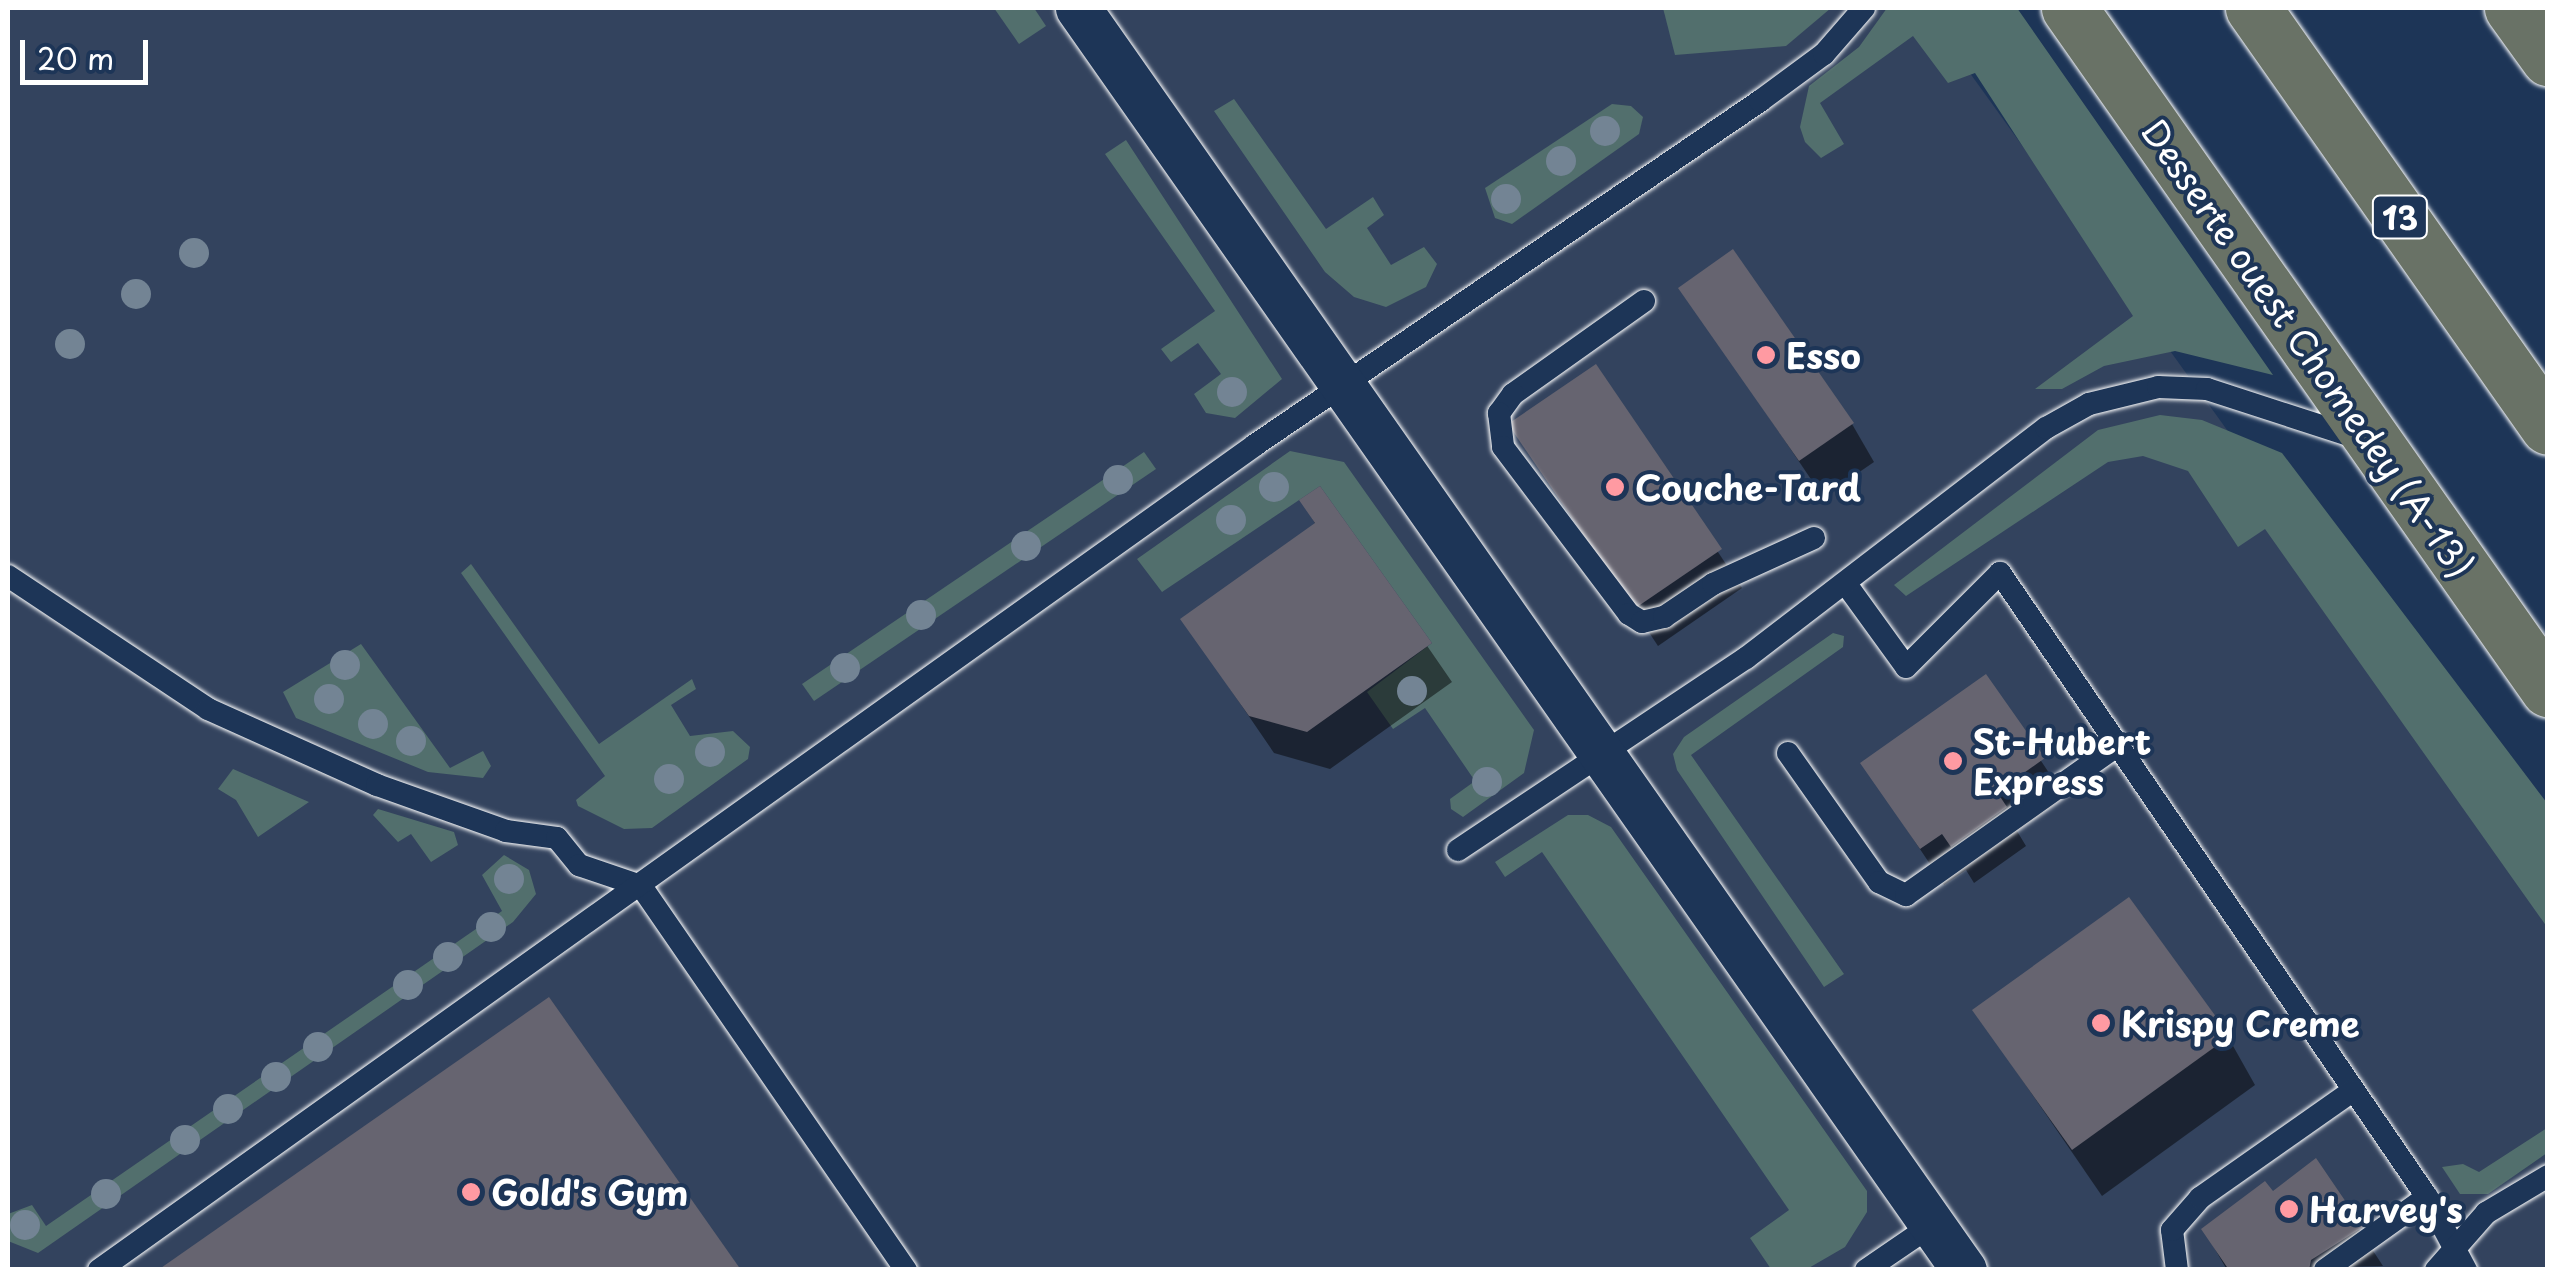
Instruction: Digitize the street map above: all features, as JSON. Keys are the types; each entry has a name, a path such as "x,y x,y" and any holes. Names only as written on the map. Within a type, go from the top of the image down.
{"main road":[{"name":"Desserte ouest Chomedey (A-13)","path":"2069,8 2548,689"},
{"name":"13","path":"2252,8 2548,428"},
{"path":"2512,8 2548,58"}],"street":[{"path":"1078,8 1964,1270"}],"lane":[{"path":"99,1270 1343,385 1760,102 1824,54 1864,8"},
{"path":"1644,301 1504,405 1499,436 1519,470 1550,502 1629,614 1642,622 1664,617 1713,584 1814,538"},
{"path":"1458,850 1602,757 1846,584 2046,428 2105,397 2180,386 2232,394 2376,444"},
{"path":"1846,584 1906,667 2000,573 2427,1198 2461,1258"},
{"path":"8,576 208,710 377,785 506,831 557,838 579,864 640,886 906,1270"},
{"path":"1788,753 1885,890 1906,894 2119,744"},
{"path":"2177,1270 2172,1230 2200,1198 2352,1091"},
{"path":"2436,1270 2461,1258 2486,1213 2548,1176"},
{"path":"2325,1270 2427,1198"},
{"path":"1866,1270 1932,1224"}],"shaded area":[{"path":"8,8 1923,8 2547,874 2547,1269 8,1269"}],"green space":[{"path":"994,8 1034,8 1046,26 1019,44"},
{"path":"1663,8 1831,8 1786,46 1675,55"},
{"path":"1887,8 2017,8 2273,375 2175,351 2104,366 2062,389 2035,389 2133,316 1975,73 1948,83 1913,36 1820,103 1844,144 1821,158 1805,142 1800,127 1809,86 1859,47"},
{"path":"1234,99 1326,229 1373,197 1384,215 1367,228 1391,265 1424,247 1437,264 1426,287 1386,307 1354,297 1325,272 1214,111"},
{"path":"1612,104 1631,106 1643,117 1639,134 1512,224 1495,218 1485,188"},
{"path":"1126,140 1282,379 1235,418 1206,413 1194,394 1221,374 1198,343 1171,362 1161,349 1215,311 1105,154"},
{"path":"2160,415 2202,420 2282,453 2547,803 2547,927 2265,529 2238,547 2188,471 2143,456 2108,462 1906,596 1894,585 2098,430"},
{"path":"1290,451 1344,462 1534,730 1524,773 1463,817 1451,809 1450,799 1475,781 1425,708 1393,729 1367,692 1432,643 1320,486 1162,592 1137,559"},
{"path":"1144,452 1156,469 814,701 802,684"},
{"path":"471,564 599,744 692,679 696,689 671,705 690,736 733,731 750,747 748,759 652,828 624,829 578,806 576,800 605,776 461,573"},
{"path":"1833,633 1844,636 1843,647 1691,755 1844,974 1824,987 1677,770 1673,754 1684,737"},
{"path":"361,644 450,768 483,751 491,766 483,778 428,772 296,718 283,692"},
{"path":"233,769 309,802 258,837 236,800 218,789"},
{"path":"378,809 454,832 458,845 431,862 411,834 398,842 373,815"},
{"path":"1568,815 1588,815 1611,827 1867,1191 1867,1212 1845,1247 1807,1269 1771,1269 1750,1238 1789,1210 1542,852 1505,877 1495,862"},
{"path":"504,855 529,870 536,894 513,922 38,1253 8,1241 8,1214 32,1205 46,1226 502,911 482,875"},
{"path":"2547,1128 2547,1153 2488,1194 2460,1194 2442,1167 2463,1164 2479,1172"}],"building":[{"name":"Esso","path":"1733,249 1854,423 1799,461 1678,288"},
{"name":"Couche-Tard","path":"1596,364 1722,549 1634,609 1508,424"},
{"path":"1320,486 1432,643 1307,732 1249,716 1180,619 1315,523 1299,500"},
{"name":"St-Hubert Express","path":"1986,674 2045,758 1997,792 2007,807 1951,847 1942,834 1920,849 1860,763"},
{"name":"Krispy Creme","path":"2129,897 2230,1036 2072,1150 1972,1010"},
{"path":"549,997 741,1270 158,1270"},
{"name":"Harvey's","path":"2316,1158 2363,1227 2311,1260 2309,1270 2229,1270 2201,1229 2265,1181 2273,1191"}],"place":[{"name":"Esso","path":"1766,355"},
{"name":"Couche-Tard","path":"1615,487"},
{"name":"St-Hubert Express","path":"1953,761"},
{"name":"Krispy Creme","path":"2101,1023"},
{"name":"Gold's Gym","path":"471,1192"},
{"name":"Harvey's","path":"2289,1209"}]}
